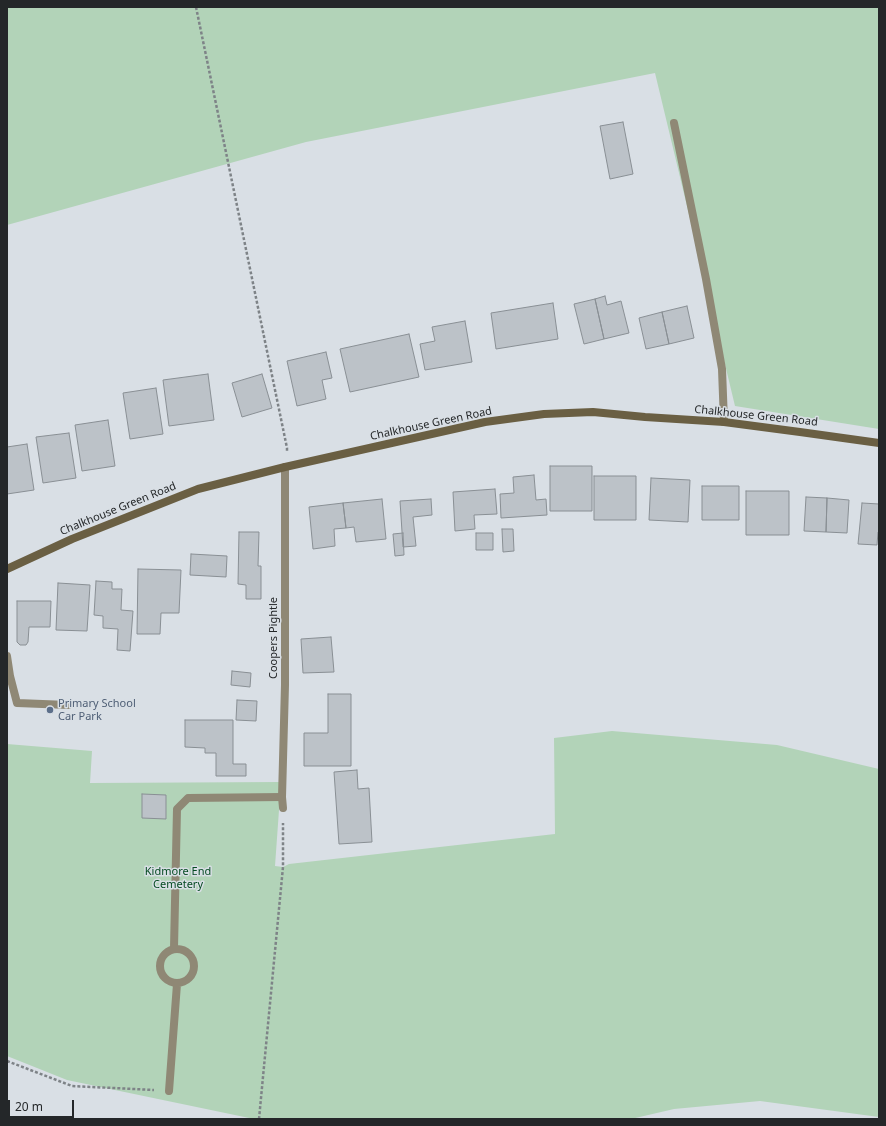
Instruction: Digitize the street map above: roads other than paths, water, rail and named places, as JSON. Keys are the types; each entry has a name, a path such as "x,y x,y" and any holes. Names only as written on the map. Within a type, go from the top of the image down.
{"street":[{"path":"674,123 706,279 722,369 724,422"},
{"name":"Chalkhouse Green Road","path":"7,569 72,539 198,489 285,467 485,422 544,414 593,412 724,422 879,443"},
{"name":"Coopers Pightle","path":"283,808 285,685 285,467"},
{"path":"7,656 10,676 18,703 68,705"},
{"path":"174,948 177,809 188,798 282,797"},
{"path":"174,948 183,949 190,953 194,960 194,968 191,976 185,982 177,984 168,981 162,975 159,967 161,958 166,952 174,948"},
{"path":"169,1091 177,984"}],"place":[{"name":"Primary School Car Park","path":"50,710"}],"park label":[{"name":"Kidmore End Cemetery","path":"178,878"}]}
